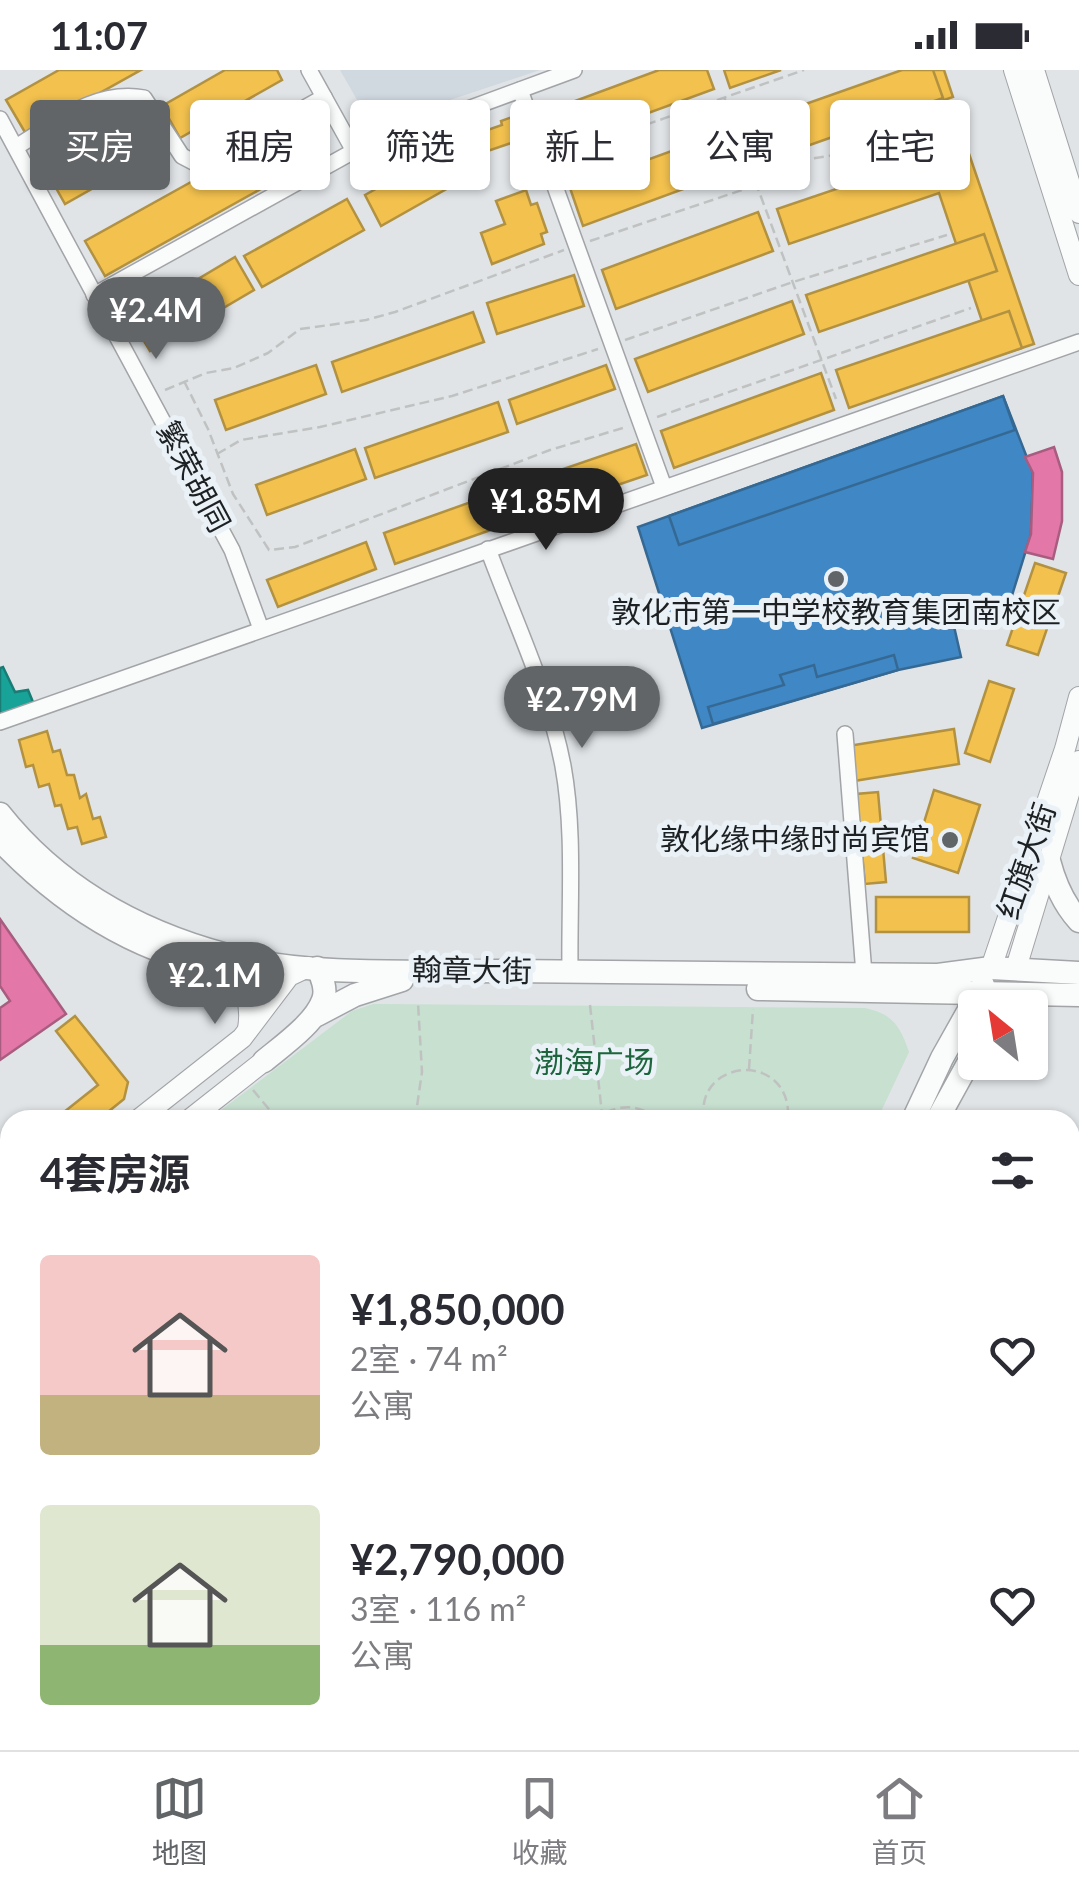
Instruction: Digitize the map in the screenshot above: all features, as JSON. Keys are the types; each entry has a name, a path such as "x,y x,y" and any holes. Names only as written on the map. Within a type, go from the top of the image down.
{"main road":[{"path":"1014,70 1079,276"},
{"path":"1034,70 1079,213"},
{"name":"红旗大街","path":"991,968 1079,696"},
{"name":"红旗大街","path":"1016,968 1079,761"},
{"name":"翰章大街","path":"0,814 41,859 71,884 135,922 226,955 309,972 402,980 958,993"},
{"name":"翰章大街","path":"0,840 50,889 123,936 188,961 227,969 938,975 1016,968 1079,973"},
{"path":"1049,860 1054,883 1079,920"},
{"path":"981,990 991,968"},
{"path":"1008,990 1016,968"},
{"path":"227,969 241,982 248,999 248,1029"},
{"path":"151,1110 242,1038 309,972 324,999 310,1019 202,1110"},
{"path":"310,1019 355,995 402,980"},
{"name":"翰章大街","path":"1048,997 1079,995"},
{"path":"918,1110 958,1030"},
{"path":"943,1110 959,1080"}],"street":[{"path":"309,70 350,144"},
{"path":"490,101 574,70"},
{"path":"520,90 524,100"},
{"path":"16,147 94,100 124,94 144,98 182,156 200,166 324,97"},
{"name":"繁荣胡同","path":"0,119 232,550 261,629"},
{"path":"94,295 350,153"},
{"path":"557,190 664,488"},
{"path":"0,722 1079,342"},
{"path":"488,549 555,730 564,768 570,972"},
{"path":"845,734 864,974"}],"path":[{"path":"650,124 804,70"},
{"path":"150,397 184,381 234,368 268,352 300,329 395,312 745,190"},
{"path":"758,190 836,399"},
{"path":"216,455 242,440 320,427 452,396 947,235"},
{"path":"184,381 233,494 269,550 295,547 550,450 641,423 971,308"},
{"path":"417,1110 422,1072 418,1004"},
{"path":"590,1006 602,1110"},
{"path":"750,1069 753,1007"},
{"path":"704,1110 705,1098 723,1076 750,1069 763,1072 784,1090 788,1110"},
{"path":"243,1078 270,1110"},
{"path":"611,1110 620,1106 641,1110"}],"shaded area":[{"path":"340,70 540,70 450,100 357,100"}],"green space":[{"name":"渤海广场","path":"373,1004 865,1008 894,1022 909,1052 882,1110 221,1110 352,1011"}],"building: 住宅":[{"path":"59,70 141,70 87,100 30,100 30,132 26,134 6,100"},
{"path":"225,70 277,70 282,80 247,100 190,100 190,132 180,138 170,120 170,101"},
{"path":"659,70 707,70 714,89 684,100 670,100 670,105 650,112 650,100 578,100"},
{"path":"724,70 781,70 730,88"},
{"path":"901,70 944,70 953,97 912,100"},
{"path":"902,70 933,70 943,98 830,100 830,138 810,145 810,102"},
{"path":"510,118 510,143 490,150 490,129 502,125 501,121"},
{"path":"670,152 670,190 681,190 583,226 571,190 650,190 650,159"},
{"path":"970,157 1034,344 994,357 939,193 789,244 777,209 833,190 970,190"},
{"path":"190,183 190,190 259,190 105,276 85,241"},
{"path":"57,190 90,190 65,204"},
{"path":"374,190 445,190 381,226 365,195"},
{"path":"526,190 531,205 537,203 547,232 541,234 544,244 492,264 481,233 505,224 496,201"},
{"path":"347,199 364,230 262,287 244,256"},
{"path":"758,212 773,251 616,309 602,270"},
{"path":"984,234 997,271 819,332 806,295"},
{"path":"235,257 254,290 150,351 131,319"},
{"path":"574,275 584,306 497,334 487,303"},
{"path":"792,301 804,334 648,392 635,359"},
{"path":"1009,311 1022,348 849,408 836,370"},
{"path":"473,312 484,342 342,392 332,362"},
{"path":"316,365 326,394 226,430 215,400"},
{"path":"606,365 615,389 517,424 509,400"},
{"path":"821,373 834,410 674,468 661,431"},
{"path":"498,402 508,432 375,478 365,448"},
{"path":"636,444 647,475 544,510 534,479"},
{"path":"355,449 366,479 267,515 256,485"},
{"path":"516,486 527,517 395,564 384,533"},
{"path":"366,542 376,569 278,607 267,580"},
{"path":"1035,563 1066,573 1038,655 1007,645"},
{"path":"989,681 1014,689 990,762 965,753"},
{"path":"954,729 959,764 854,781 848,746"},
{"path":"47,731 53,752 60,750 67,775 74,775 80,798 86,794 93,819 100,817 106,837 82,844 77,827 68,829 61,805 55,806 49,784 39,787 33,765 26,767 19,740"},
{"path":"934,790 980,805 958,873 913,858"},
{"path":"878,792 886,882 865,884 856,794"},
{"path":"876,897 969,897 969,932 876,932"},
{"path":"75,1016 128,1082 124,1099 110,1110 67,1110 98,1085 56,1031"}],"building: 学校":[{"name":"敦化市第一中学校教育集团南校区","path":"1003,396 1033,473 1031,534 1009,605 953,622 961,657 898,670 702,728 638,527"},
{"path":"1003,396 1015,430 679,545 669,516"},
{"path":"894,655 898,670 713,724 708,707 784,685 780,675 814,665 817,677"}],"building: 医疗":[{"path":"1054,447 1062,472 1062,521 1053,559 1025,552 1031,534 1033,473 1025,457"},
{"path":"0,919 66,1014 0,1060 0,1008 10,1001 0,986"}],"building: 公共":[{"path":"3,667 15,692 28,690 33,702 0,717 0,668"}],"place":[{"name":"敦化市第一中学校教育集团南校区","path":"836,579"},
{"name":"敦化缘中缘时尚宾馆","path":"950,840"}]}
